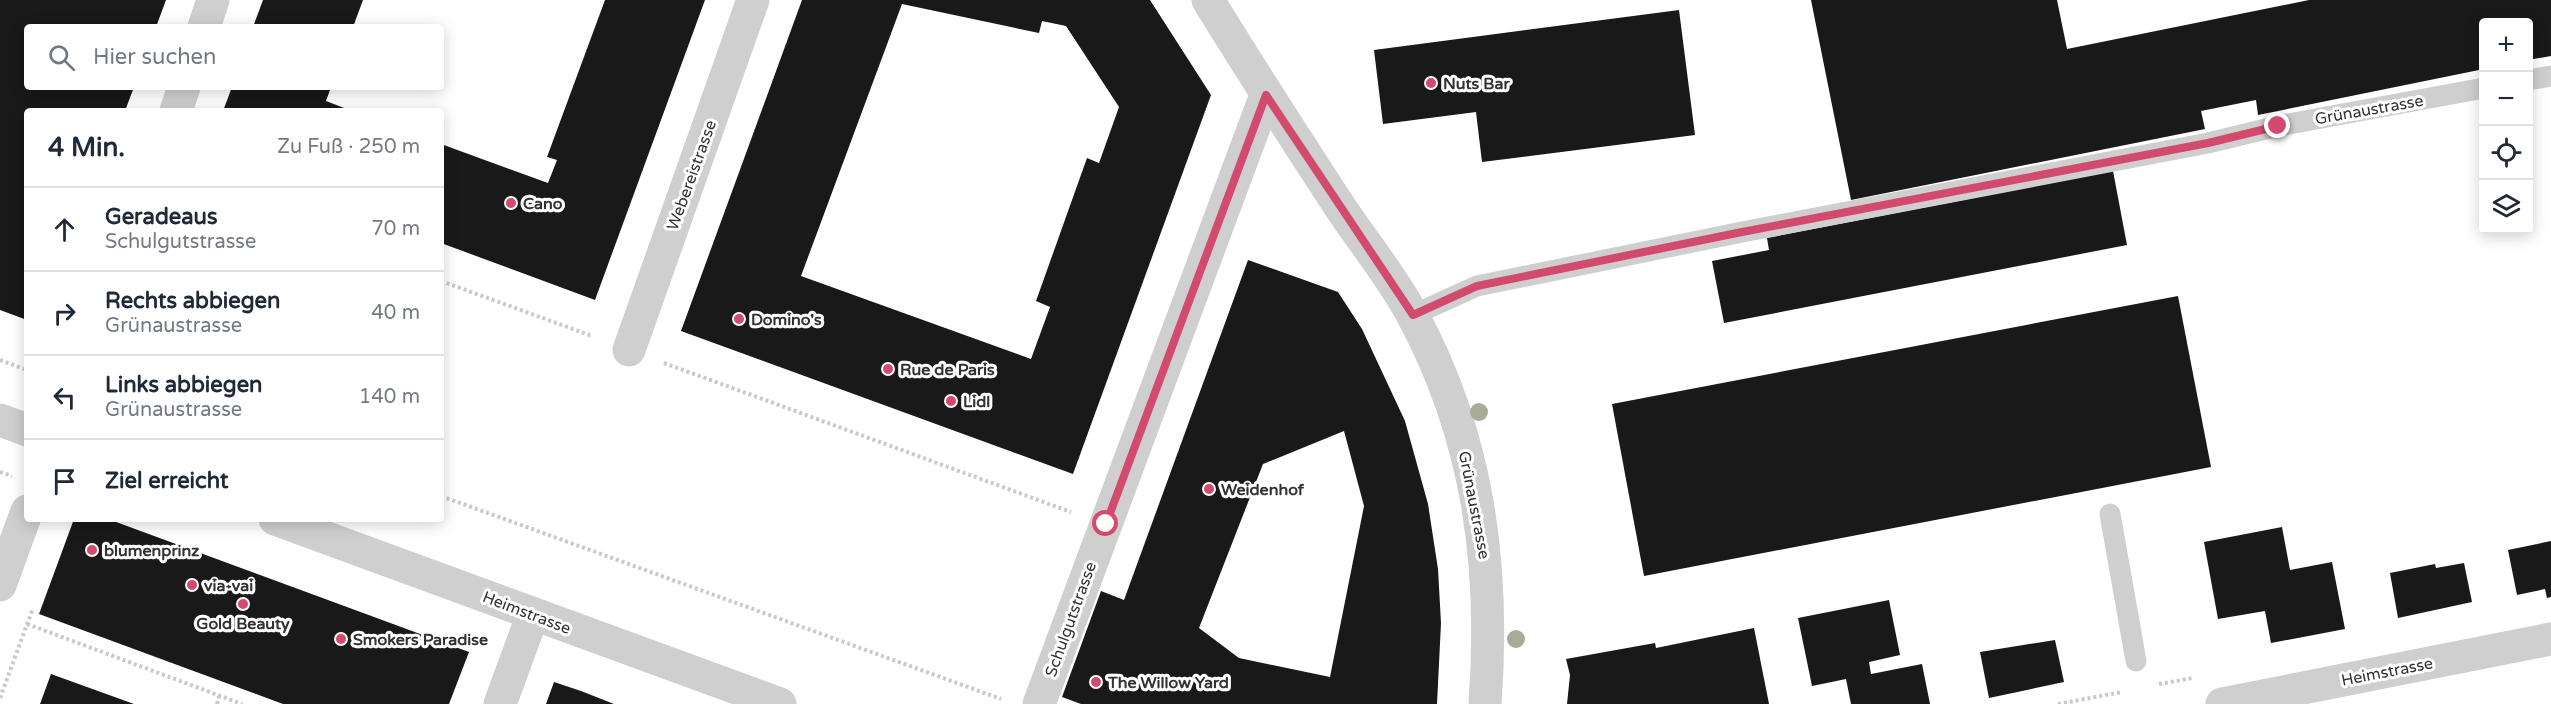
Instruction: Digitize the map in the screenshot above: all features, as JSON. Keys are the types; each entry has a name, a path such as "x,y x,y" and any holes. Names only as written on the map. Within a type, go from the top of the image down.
{"street":[{"path":"205,24 213,0"},
{"name":"Webereistrasse","path":"629,350 753,0"},
{"name":"Grünaustrasse","path":"1208,0 1266,95 1413,315 1442,379 1467,454 1488,575 1485,704"},
{"path":"177,108 183,90"},
{"name":"Schulgutstrasse","path":"1039,704 1266,95"},
{"path":"0,420 24,429"},
{"path":"0,585 24,519"},
{"name":"Heimstrasse","path":"283,522 780,704"},
{"path":"500,704 533,614"},
{"name":"Heimstrasse","path":"2222,704 2551,639"}],"lane":[{"path":"2533,79 2551,76"},
{"name":"Grünaustrasse","path":"1413,315 1477,286 1752,230 2208,143 2278,126 2479,89"},
{"path":"2110,514 2136,661"}],"path":[{"path":"444,282 1106,524"},
{"path":"0,360 24,369"},
{"path":"0,472 4,473 0,484"},
{"path":"444,497 1006,701"},
{"path":"27,624 242,704"},
{"path":"217,704 219,696"}],"building":[{"path":"0,0 166,0 157,24 24,24 24,90 133,90 126,108 24,108 24,319 0,310"},
{"path":"263,0 363,0 354,24 254,24"},
{"path":"605,0 705,0 595,300 444,244 444,145 548,183 557,160 547,157"},
{"path":"802,0 1150,0 1211,95 1073,474 681,331","holes":["902,4 1039,33 1042,21 1066,26 1119,107 1099,163 1087,158 1036,301 1050,307 1031,359 801,276"]},
{"path":"1811,0 2057,0 2067,49 2309,0 2551,0 2551,56 2533,59 2533,18 2479,18 2479,70 2258,115 2256,100 2201,111 2205,129 1851,200"},
{"path":"1679,10 1695,135 1482,162 1476,112 1383,124 1374,50"},
{"path":"231,90 330,90 326,101 344,108 224,108"},
{"path":"2113,171 2127,245 1724,323 1712,261 1769,250 1767,238"},
{"name":"Weidenhof","path":"1248,260 1338,292 1362,329 1405,421 1428,504 1438,569 1441,623 1437,704 1081,704 1062,697 1101,591 1124,600","holes":["1344,431 1364,506 1330,677 1239,658 1199,628 1263,464"]},
{"path":"2178,296 2211,467 1644,576 1612,404"},
{"path":"73,522 116,522 469,652 449,704 283,704 39,614"},
{"path":"2282,527 2290,570 2332,562 2345,629 2271,643 2265,611 2218,619 2204,542"},
{"path":"2551,541 2551,597 2547,598 2545,589 2517,595 2508,550"},
{"path":"2464,563 2472,602 2398,618 2390,573 2435,564 2436,568"},
{"path":"1889,600 1900,655 1869,662 1871,674 1922,664 1930,704 1851,704 1846,679 1812,686 1798,618"},
{"path":"1754,628 1769,704 1567,704 1570,675 1566,659 1655,643 1656,648"},
{"path":"2055,640 2064,682 1989,698 1980,652"},
{"path":"51,674 134,704 40,704"},
{"path":"554,682 581,691 614,704 546,704"}],"place":[{"name":"Nuts Bar","path":"1431,83"},
{"name":"Cano","path":"511,203"},
{"name":"Domino's","path":"739,319"},
{"name":"Rue de Paris","path":"888,369"},
{"name":"Lidl","path":"951,401"},
{"name":"Weidenhof","path":"1209,489"},
{"name":"blumenprinz","path":"92,550"},
{"name":"via-vai","path":"192,585"},
{"name":"Gold Beauty","path":"243,604"},
{"name":"Smokers Paradise","path":"341,639"},
{"name":"The Willow Yard","path":"1096,682"}],"route":[{"path":"1106,524 1266,95 1413,315 1477,286 1742,232 2208,143 2278,126"}]}
